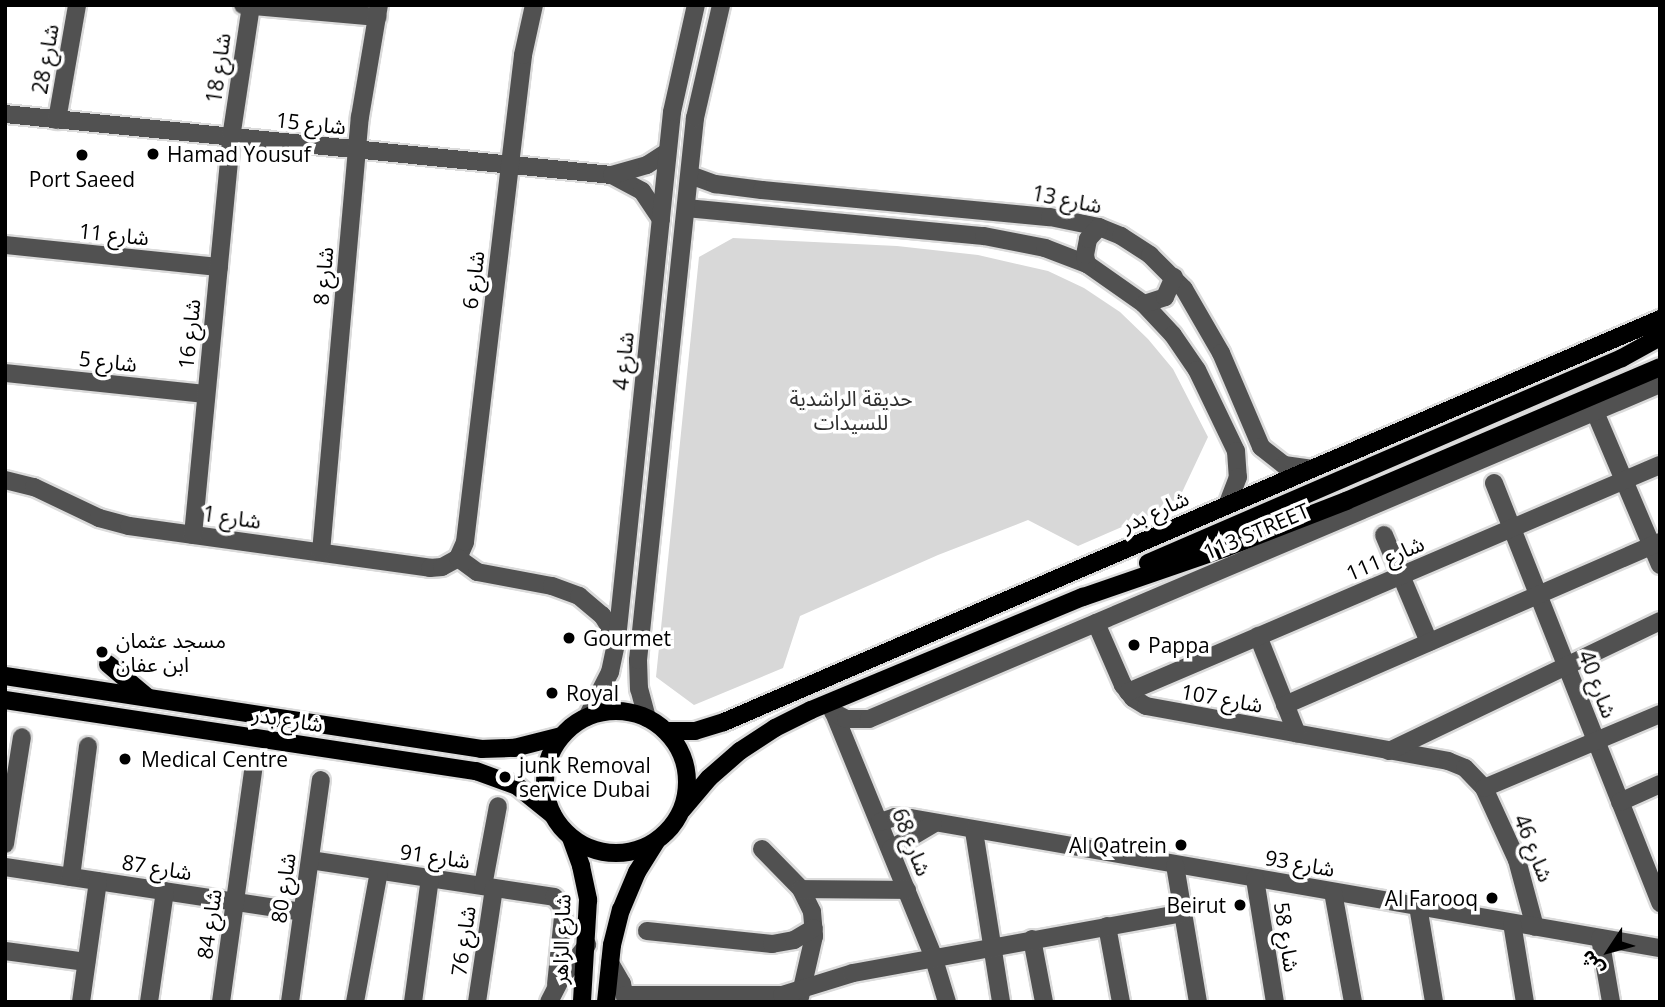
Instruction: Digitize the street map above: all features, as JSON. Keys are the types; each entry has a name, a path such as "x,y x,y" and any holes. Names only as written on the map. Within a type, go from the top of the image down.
{"main road":[{"name":"شارع بدر","path":"666,731 695,731 724,722 1660,319"},
{"path":"606,1002 610,963 621,910 638,872 656,842 671,828 682,810 709,779 740,751 775,728 831,707 1102,589 1174,551 1383,464 1622,358 1660,337"},
{"path":"1102,589 1205,555 1323,510 1660,367"},
{"path":"108,664 147,697"},
{"name":"شارع بدر","path":"5,676 481,748 522,746 561,736"},
{"name":"شارع بدر","path":"5,700 476,771 517,786 552,814"},
{"path":"656,842 642,849 611,854 590,848 571,838 552,814 545,780 550,757 561,736 587,717 623,711 647,718 666,731 679,749 686,770 687,792 682,810"},
{"name":"شارع الزاهر","path":"571,838 586,883 589,917 582,1002"}],"street":[{"name":"شارع 28","path":"57,120 77,5"},
{"path":"243,5 378,11"},
{"name":"شارع 6","path":"458,558 465,542 523,55 534,5"},
{"name":"شارع 4","path":"587,717 607,680 617,639 667,152 678,78 696,5"},
{"path":"647,718 639,689 638,660 700,93 721,5"},
{"name":"شارع 18","path":"231,138 251,6"},
{"name":"شارع 8","path":"321,552 357,151 378,11"},
{"name":"شارع 15","path":"5,114 612,175 647,165 667,152"},
{"name":"شارع 16","path":"193,535 231,138"},
{"name":"شارع 15","path":"612,175 642,191 661,219"},
{"name":"شارع 13","path":"690,175 723,186 1031,215 1100,227 1136,244 1174,277 1221,353 1261,447 1284,466 1311,469"},
{"path":"686,208 984,236 1029,243 1087,264 1144,304 1173,335 1197,370 1225,424 1238,468 1236,486 1227,505"},
{"path":"1087,264 1084,256 1088,239 1100,227"},
{"name":"شارع 11","path":"5,246 219,267"},
{"path":"1144,304 1165,297 1174,277"},
{"name":"شارع 5","path":"5,373 206,394"},
{"name":"113 STREET","path":"869,719 1660,384"},
{"path":"1595,412 1624,480 1656,544 1660,565"},
{"name":"شارع 111","path":"1128,692 1660,465"},
{"name":"شارع 1","path":"5,480 47,492 85,513 114,523 430,568 442,567 458,558"},
{"name":"شارع 40","path":"1494,483 1660,902"},
{"path":"1384,535 1429,642"},
{"path":"1285,705 1656,544"},
{"path":"458,558 477,572 552,586 579,596 602,615 617,639"},
{"path":"1389,751 1660,621"},
{"path":"1096,623 1128,692"},
{"path":"1258,636 1297,734"},
{"name":"شارع 107","path":"1128,692 1154,708 1456,764 1472,774 1484,788"},
{"path":"831,707 846,719 869,719"},
{"name":"شارع 68","path":"831,707 891,849 933,957 947,1002"},
{"path":"1484,788 1660,714"},
{"path":"854,761 858,733 869,719"},
{"path":"5,844 22,737"},
{"path":"71,877 88,746"},
{"name":"شارع 84","path":"220,1002 253,770"},
{"name":"شارع 80","path":"290,1002 321,780"},
{"path":"1620,802 1660,784"},
{"name":"شارع 46","path":"1484,788 1523,876 1535,927"},
{"name":"شارع 76","path":"477,1002 498,806"},
{"name":"شارع 93","path":"880,822 903,817 1660,947"},
{"path":"891,849 933,824"},
{"path":"974,831 1001,1002"},
{"path":"762,849 801,889 810,904 814,928 801,995"},
{"name":"شارع 91","path":"310,860 554,897 561,904 563,917 553,994"},
{"path":"1175,865 1198,1002"},
{"name":"شارع 87","path":"5,867 302,912"},
{"path":"355,1002 379,871"},
{"path":"413,1002 430,878"},
{"name":"شارع 58","path":"1255,879 1275,1002"},
{"path":"80,1002 98,881"},
{"path":"801,889 907,890"},
{"path":"149,1002 165,891"},
{"path":"1334,892 1353,1002"},
{"path":"1418,906 1434,1002"},
{"path":"610,963 625,998 706,999 801,995 836,977 992,946 1183,913"},
{"path":"1512,923 1525,1002"},
{"path":"1107,926 1121,1002"},
{"path":"647,931 772,944 794,940 814,928"},
{"path":"1600,937 1611,1002"},
{"path":"1032,939 1044,1002"},
{"path":"553,994 587,945"},
{"path":"5,951 86,962"}],"green space":[{"name":"حديقة الراشدية للسيدات","path":"733,238 897,246 978,255 1048,271 1084,288 1120,312 1148,339 1173,369 1208,437 1177,503 1078,546 1028,520 938,555 800,616 783,668 694,705 656,677 699,257"}],"place":[{"name":"Hamad Yousuf","path":"153,154"},
{"name":"Port Saeed","path":"82,155"},
{"name":"Gourmet","path":"569,638"},
{"name":"Pappa","path":"1134,645"},
{"name":"مسجد عثمان ابن عفان","path":"102,652"},
{"name":"Royal","path":"552,693"},
{"name":"Medical Centre","path":"125,759"},
{"name":"junk Removal service Dubai","path":"505,777"},
{"name":"Al Qatrein","path":"1181,845"},
{"name":"Al Farooq","path":"1492,898"},
{"name":"Beirut","path":"1240,905"}]}
